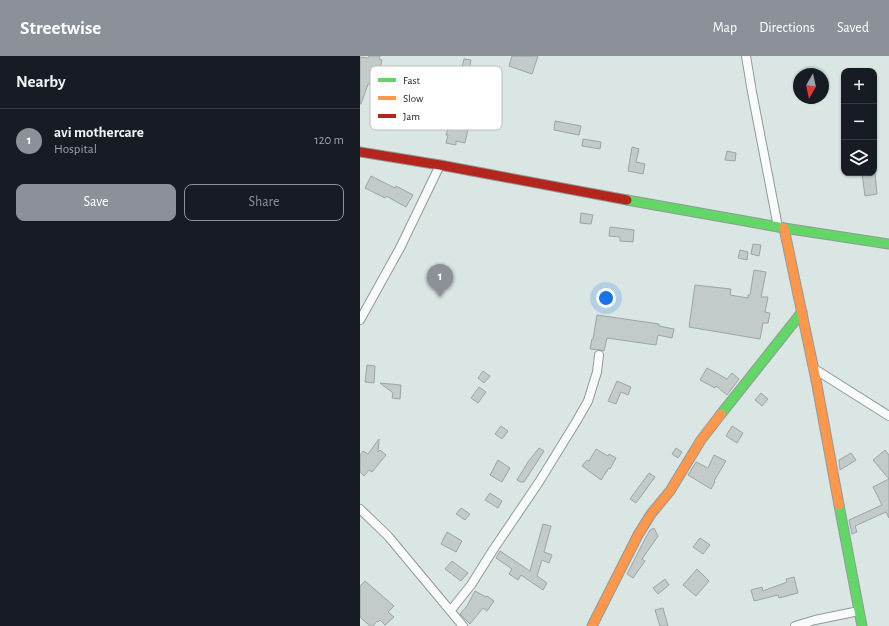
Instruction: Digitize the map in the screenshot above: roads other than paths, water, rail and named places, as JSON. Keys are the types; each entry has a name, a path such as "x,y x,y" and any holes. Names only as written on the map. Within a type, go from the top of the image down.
{"street":[{"path":"746,56 752,92 781,228 814,368 862,626"},
{"path":"360,152 440,165 781,228 889,244"},
{"path":"360,320 400,248 440,165"},
{"path":"592,626 638,535 648,519 670,491 701,440 802,312"},
{"path":"451,610 471,585 539,482 576,422 588,401 597,372 599,355"},
{"path":"814,368 889,416"},
{"path":"360,509 388,536 463,626"},
{"path":"795,626 815,620 859,611"}],"place":[{"name":"avi mothercare","path":"440,297"}]}
